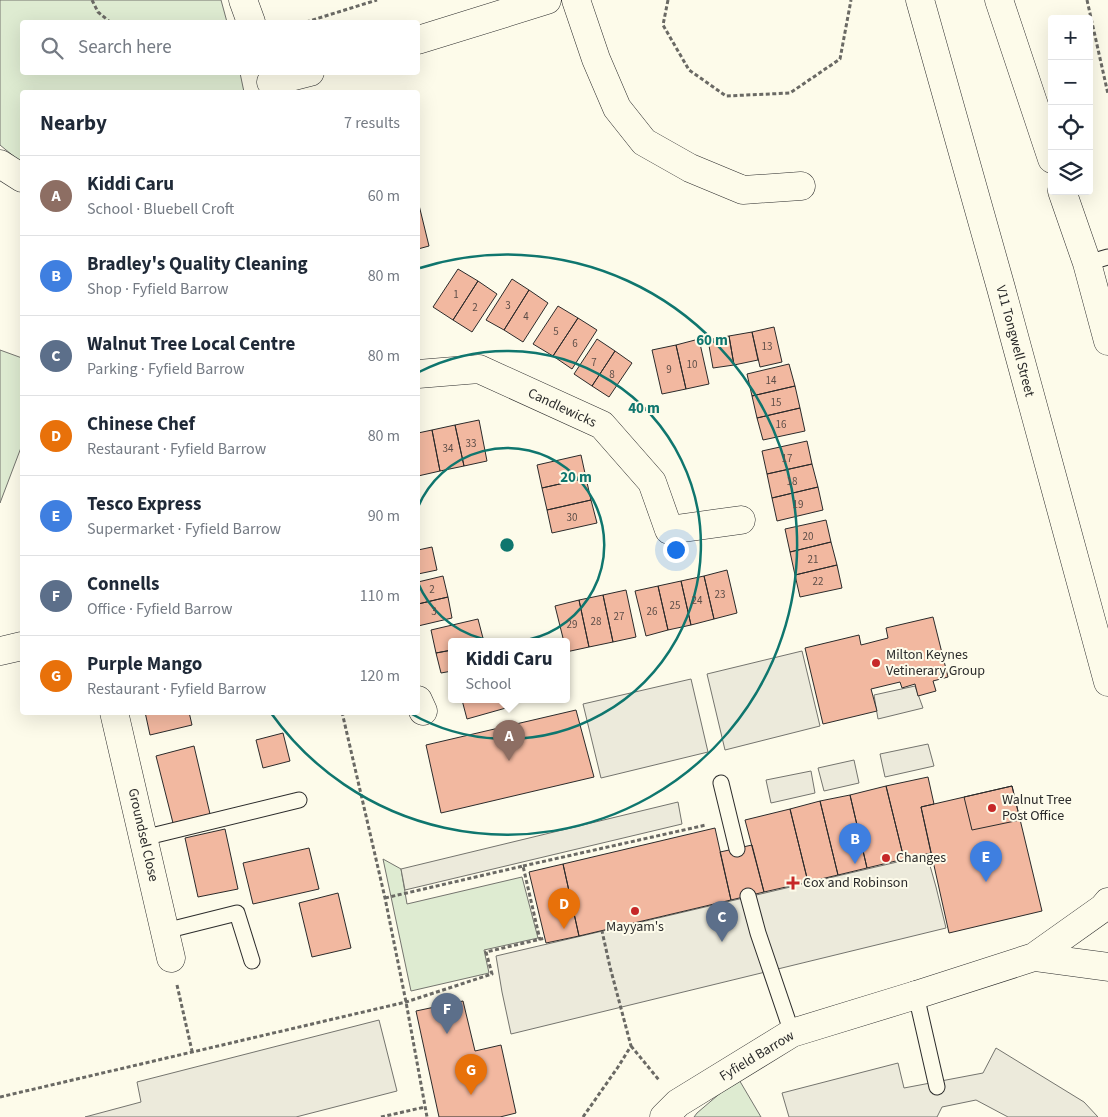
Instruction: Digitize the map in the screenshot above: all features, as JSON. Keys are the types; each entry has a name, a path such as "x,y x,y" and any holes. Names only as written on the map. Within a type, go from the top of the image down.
{"main road":[{"path":"243,0 250,20"},
{"path":"420,39 547,0"},
{"path":"576,0 596,59 618,108 644,142 690,168 743,190 801,186"},
{"name":"V11 Tongwell Street","path":"920,0 1108,682"},
{"path":"999,0 1049,150"},
{"path":"271,82 298,75"},
{"path":"0,164 20,177"},
{"path":"1064,195 1097,260 1108,341"},
{"name":"Candlewicks","path":"420,374 479,369 602,425 652,482 669,530 741,520"},
{"path":"0,651 20,646"},
{"name":"Groundsel Close","path":"115,715 171,958"},
{"path":"1034,958 1103,908 1108,902"},
{"path":"1034,958 1108,967"},
{"name":"Fyfield Barrow","path":"664,1117 678,1103 792,1033 1034,958"}],"lane":[{"path":"721,783 737,849"},
{"path":"143,838 299,800"},
{"path":"748,896 758,933 792,1033"},
{"path":"165,930 237,913 252,961"},
{"path":"916,995 937,1087"}],"path":[{"path":"92,0 98,12 108,20"},
{"path":"312,20 377,0"},
{"path":"668,0 663,25 689,70 726,96 790,93 840,59 851,0"},
{"path":"1088,0 1108,94"},
{"path":"343,715 385,898 427,1117"},
{"path":"385,898 712,824"},
{"path":"524,866 540,940"},
{"path":"583,1117 631,1046 602,930"},
{"path":"0,1097 406,1002 492,974 486,952 545,938"},
{"path":"171,958 192,1051"},
{"path":"381,1117 425,1107"}],"green space":[{"path":"0,0 221,0 226,20 20,20 20,75 240,75 244,90 20,90 20,161 0,145"},
{"path":"0,350 20,357 20,450 0,503"},
{"path":"383,859 401,869 407,904 522,877 538,938 484,950 489,973 411,991"},
{"path":"738,1078 761,1117 694,1117 697,1113"}],"shaded area":[{"path":"802,651 820,726 725,750 707,674"},
{"path":"691,679 708,752 601,778 583,704"},
{"path":"915,686 923,708 878,719 874,695"},
{"path":"928,744 934,766 885,777 880,754"},
{"path":"854,760 859,783 824,791 818,768"},
{"path":"811,771 815,793 771,803 766,780"},
{"path":"678,802 682,824 405,890 401,869"},
{"path":"927,855 946,928 511,1034 496,956"},
{"path":"379,1020 397,1091 296,1117 85,1117 141,1102 137,1082"},
{"path":"996,1048 1084,1102 1098,1117 1008,1117 976,1100 942,1107 937,1117 789,1117 782,1093 898,1063 904,1088 983,1073"}],"building":[{"path":"420,209 429,246 420,248"},
{"path":"458,269 478,281 453,320 433,307"},
{"path":"512,279 529,290 504,330 486,320"},
{"path":"478,281 497,294 472,332 453,320"},
{"path":"529,290 548,303 523,342 504,330"},
{"path":"558,306 578,318 553,356 533,344"},
{"path":"578,318 597,330 572,369 553,356"},
{"path":"774,327 782,362 760,367 752,332"},
{"path":"752,332 758,360 734,365 729,336"},
{"path":"729,336 734,365 713,368 708,340"},
{"path":"597,339 615,351 592,386 574,374"},
{"path":"699,339 709,384 686,389 676,345"},
{"path":"676,345 686,389 662,394 652,350"},
{"path":"615,351 632,363 609,397 592,386"},
{"path":"789,364 795,386 752,396 747,374"},
{"path":"795,386 800,408 757,418 752,396"},
{"path":"800,408 805,431 763,440 757,418"},
{"path":"479,420 487,461 464,466 455,425"},
{"path":"455,425 464,466 440,471 432,430"},
{"path":"432,430 440,471 420,476 420,433"},
{"path":"807,441 812,464 767,474 762,451"},
{"path":"581,455 586,478 542,488 537,465"},
{"path":"812,464 818,487 772,498 767,474"},
{"path":"586,478 591,500 547,510 542,488"},
{"path":"818,487 823,510 777,521 772,498"},
{"path":"591,500 597,523 552,533 547,510"},
{"path":"826,520 831,542 790,552 785,529"},
{"path":"831,542 837,565 795,575 790,552"},
{"path":"432,547 437,570 420,574 420,550"},
{"path":"837,565 842,588 800,597 795,575"},
{"path":"727,570 737,613 714,619 704,576"},
{"path":"443,576 448,597 420,604 420,582"},
{"path":"704,576 714,619 691,625 681,581"},
{"path":"681,581 691,625 668,630 658,586"},
{"path":"658,586 668,630 646,636 635,591"},
{"path":"626,590 636,637 613,642 603,595"},
{"path":"603,595 613,642 589,647 579,600"},
{"path":"448,597 452,618 420,626 420,604"},
{"path":"579,600 589,647 570,651 570,638 563,638 555,606"},
{"name":"Milton Keynes Vetinerary Group","path":"933,617 948,677 933,681 936,691 918,696 915,684 902,688 900,682 871,689 877,711 823,724 805,648 859,635 861,645 888,638 886,628"},
{"path":"478,619 483,638 448,638 448,651 436,653 431,630"},
{"path":"448,651 448,672 441,673 436,653"},
{"path":"463,703 512,703 513,706 467,719"},
{"path":"576,710 594,777 441,813 426,745"},
{"path":"146,715 190,715 192,725 150,735"},
{"path":"283,733 290,761 263,768 256,740"},
{"path":"194,746 210,814 173,823 156,756"},
{"path":"928,777 934,804 921,807 931,853 904,859 886,786"},
{"path":"886,786 904,859 867,868 850,795"},
{"path":"1012,786 1042,911 949,933 921,807"},
{"name":"Walnut Tree Post Office","path":"1012,786 1020,820 972,830 964,797"},
{"path":"850,795 867,868 838,875 820,801"},
{"path":"820,801 838,875 808,882 790,809"},
{"path":"790,809 808,882 764,892 745,820"},
{"path":"715,828 731,900 579,936 563,864"},
{"path":"225,829 238,889 198,897 185,838"},
{"path":"752,845 764,892 731,900 720,852"},
{"path":"309,848 319,889 253,904 243,863"},
{"path":"563,864 579,936 546,943 529,872"},
{"path":"338,893 351,948 312,957 299,903"},
{"path":"463,1001 475,1051 501,1045 516,1113 500,1117 439,1117 416,1011"}],"place":[{"name":"Milton Keynes Vetinerary Group","path":"876,663"},
{"name":"Kiddi Caru","path":"509,761"},
{"name":"Walnut Tree Post Office","path":"992,808"},
{"name":"Changes","path":"886,858"},
{"name":"Bradley's Quality Cleaning","path":"855,864"},
{"name":"Tesco Express","path":"986,882"},
{"name":"Cox and Robinson","path":"793,883"},
{"name":"Mayyam's","path":"635,911"},
{"name":"Chinese Chef","path":"564,929"},
{"name":"Walnut Tree Local Centre","path":"722,942"},
{"name":"Connells","path":"447,1034"},
{"name":"Purple Mango","path":"471,1095"}]}
